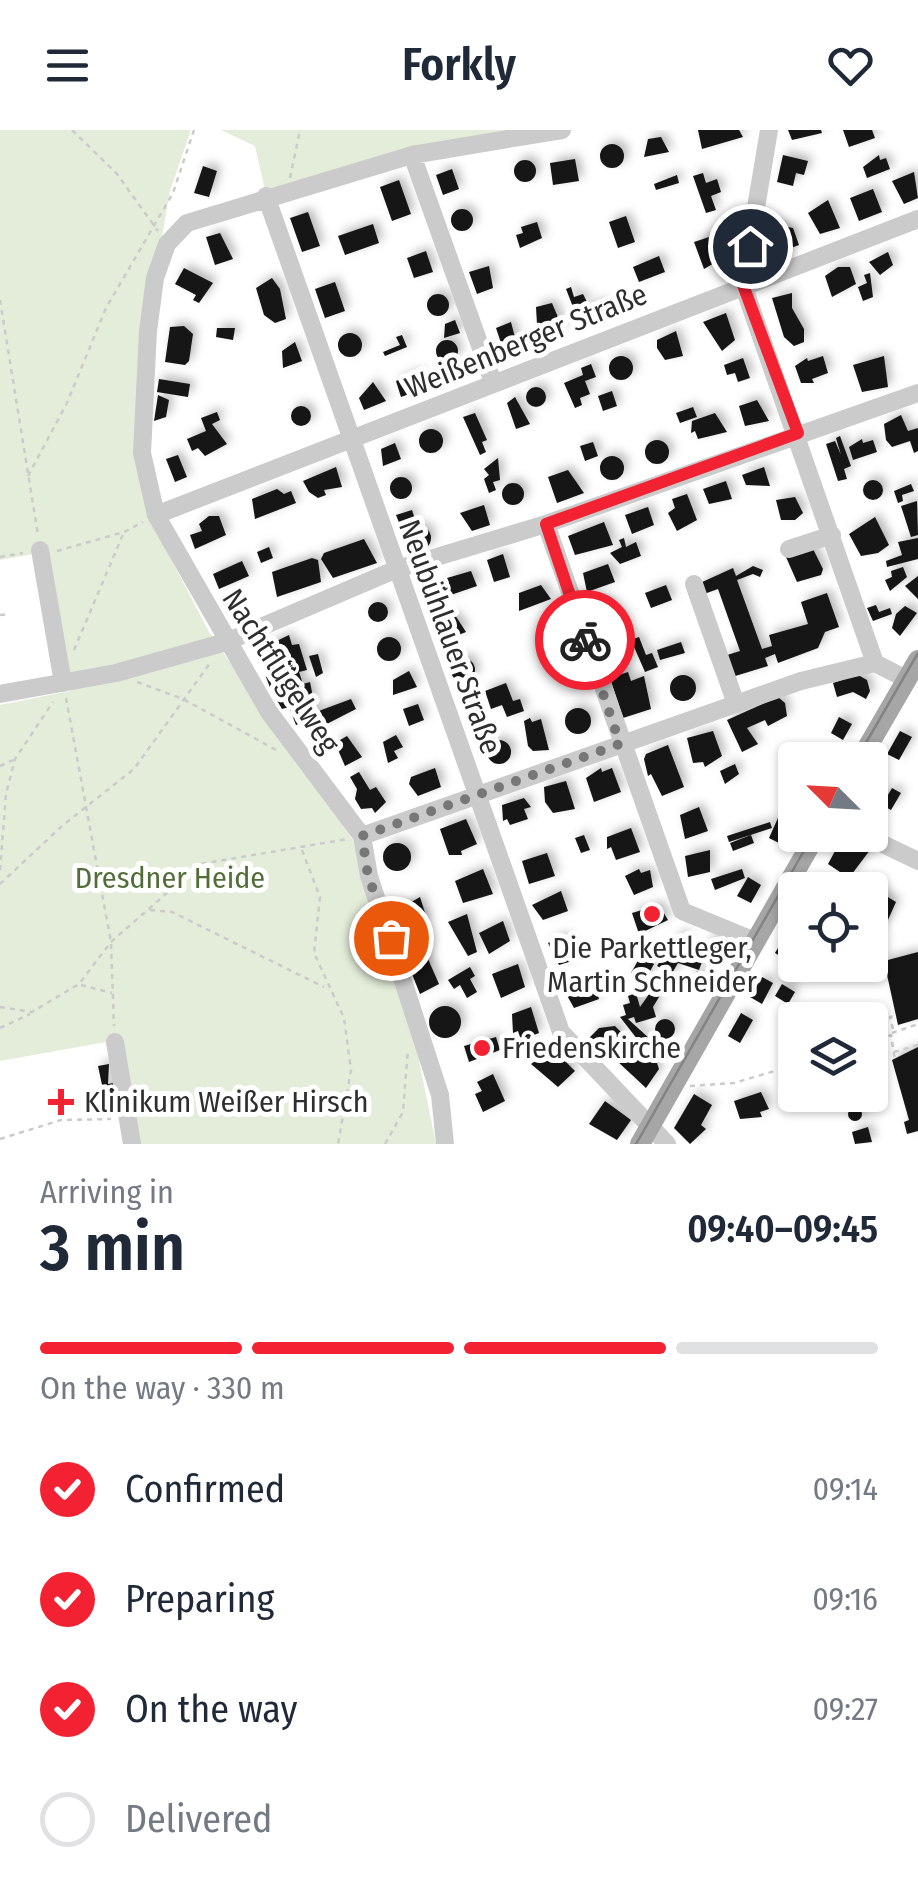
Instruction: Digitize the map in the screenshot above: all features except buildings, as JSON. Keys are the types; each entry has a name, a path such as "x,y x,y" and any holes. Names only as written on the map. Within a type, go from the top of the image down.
{"main road":[{"path":"870,742 918,660"},
{"path":"640,1144 806,852"}],"street":[{"path":"266,196 412,155 562,130"},
{"path":"770,130 743,285 798,433 875,663"},
{"path":"412,155 493,382"},
{"name":"Nachtflügelweg","path":"266,196 187,223 167,244 156,278 142,392 142,454 156,516 226,642 268,712 362,836 368,876 440,1095 445,1144"},
{"name":"Neubühlauer Straße","path":"266,196 561,1032 667,1144"},
{"name":"Weißenberger Straße","path":"156,516 918,219"},
{"path":"0,694 62,678 116,674 226,642 398,569 546,524 918,393"},
{"path":"546,524 620,744 682,911 755,941"},
{"path":"789,549 832,535"},
{"path":"40,553 62,678"},
{"path":"694,584 736,704"},
{"path":"362,836 736,704 875,663 906,679"},
{"path":"888,847 918,862"},
{"path":"115,1042 132,1144"}],"path":[{"path":"72,130 117,174 167,244"},
{"path":"28,476 66,405 106,308 173,192 194,130"},
{"path":"288,190 300,130"},
{"path":"0,300 40,553"},
{"path":"0,557 40,553 124,532 156,516"},
{"path":"0,870 6,794 15,759 36,732 62,678 124,532"},
{"path":"0,614 9,614"},
{"path":"0,884 134,769 226,642"},
{"path":"116,674 183,699 291,758"},
{"path":"62,678 111,942 115,1042"},
{"path":"0,766 15,759"},
{"path":"0,1028 79,984 111,942 200,864 362,836"},
{"path":"301,848 320,898 314,953 344,1018 350,1070 338,1144"},
{"path":"148,910 172,912 327,988"},
{"path":"79,984 113,993"},
{"path":"0,1007 32,1012"},
{"path":"895,1060 890,1018 896,1016"},
{"path":"888,1035 918,1024"},
{"path":"385,1144 403,1112 408,1045"},
{"path":"892,1052 918,1045"},
{"path":"689,1086 732,1084 778,1071"},
{"path":"0,1139 61,1120 119,1120"}],"green space":[{"name":"Dresdner Heide","path":"0,130 191,130 170,191 145,333 149,517 209,632 353,840 409,1011 436,1144 137,1144 112,1041 0,1061 0,705 70,691 45,552 0,560"},
{"path":"221,130 523,130 413,149 265,190 255,146"}],"tram line":[{"path":"866,742 918,653"},
{"path":"636,1144 803,852"}],"way so far":[{"path":"391,938 368,876 362,836 620,744 585,640"}],"place":[{"name":"Die Parkettleger, Martin Schneider","path":"652,914"},
{"name":"Friedenskirche","path":"482,1048"},
{"name":"Klinikum Weißer Hirsch","path":"61,1102"}],"route":[{"path":"585,640 546,524 798,433 743,285 750,246"}]}
